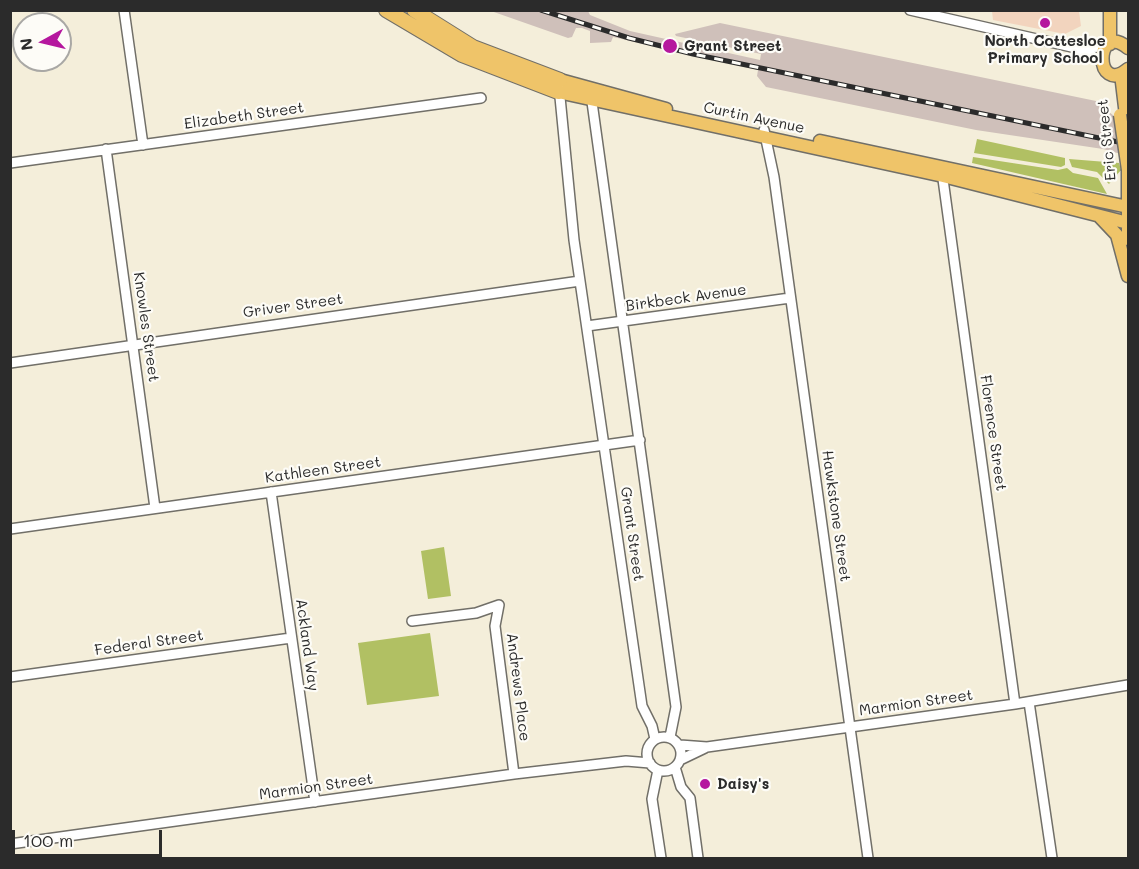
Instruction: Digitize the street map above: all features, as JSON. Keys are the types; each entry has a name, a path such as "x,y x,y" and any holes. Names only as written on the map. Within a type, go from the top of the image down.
{"highway":[{"name":"Curtin Avenue","path":"386,10 462,55 559,86"},
{"name":"Curtin Avenue","path":"414,10 473,47 559,86"}],"main road":[{"path":"1111,10 1116,46 1101,60 1104,68 1121,73"},
{"name":"Eric Street","path":"1121,73 1128,170 1128,239"},
{"name":"Curtin Avenue","path":"559,86 687,114 769,135 1128,207"},
{"name":"Eric Street","path":"1123,114 1128,132"},
{"name":"Curtin Avenue","path":"942,171 1128,223"},
{"path":"1099,216 1117,235 1128,276"}],"street":[{"path":"124,10 143,145"},
{"path":"910,10 1076,48 1101,60"},
{"path":"1076,48 1116,46"},
{"name":"Grant Street","path":"559,86 580,281 642,706 652,726 655,739"},
{"name":"Grant Street","path":"591,94 676,707 670,737"},
{"name":"Elizabeth Street","path":"10,163 481,98"},
{"name":"Hawkstone Street","path":"769,135 868,858"},
{"name":"Knowles Street","path":"106,149 155,508"},
{"name":"Florence Street","path":"942,171 1015,704"},
{"name":"Griver Street","path":"10,363 580,281"},
{"name":"Birkbeck Avenue","path":"587,326 790,298"},
{"name":"Kathleen Street","path":"10,529 640,440"},
{"name":"Ackland Way","path":"271,492 315,802"},
{"path":"412,621 476,612 500,605 507,597"},
{"name":"Andrews Place","path":"500,605 495,626 514,774"},
{"name":"Federal Street","path":"10,677 291,638"},
{"name":"Marmion Street","path":"680,746 707,747 1128,686"},
{"path":"1029,702 1052,858"},
{"path":"658,770 650,763 648,748 655,739 670,737 680,746 678,764 681,787 690,798 698,858"},
{"name":"Marmion Street","path":"678,764 707,747"},
{"name":"Marmion Street","path":"626,760 648,748"},
{"name":"Marmion Street","path":"10,844 514,774 626,760 650,763"},
{"path":"658,770 678,764"},
{"path":"658,770 652,799 661,858"}],"shaded area":[{"path":"491,11 588,11 590,15 630,31 760,60 761,54 675,34 720,23 1096,101 1114,116 1128,114 1128,156 1103,149 976,130 766,87 757,76 758,70 613,37 611,42 590,43 590,31 582,28 576,28 572,37 568,38"},
{"name":"North Cottesloe Primary School","path":"992,11 1079,11 1081,26 1065,34 993,20"}],"green space":[{"path":"977,139 1065,158 1065,165 1061,167 974,153"},
{"path":"973,157 1058,170 1067,168 1073,173 1098,178 1107,194 972,163"},
{"path":"1069,159 1119,163 1121,170 1109,184 1097,172 1072,167"},
{"path":"444,547 451,596 428,599 421,551"},
{"path":"430,633 439,696 367,705 358,643"}],"railway":[{"path":"541,10 629,38 693,54 1128,144"}],"place":[{"name":"North Cottesloe Primary School","path":"1045,23"},
{"name":"Grant Street","path":"670,46"},
{"name":"Daisy's","path":"705,784"}]}
